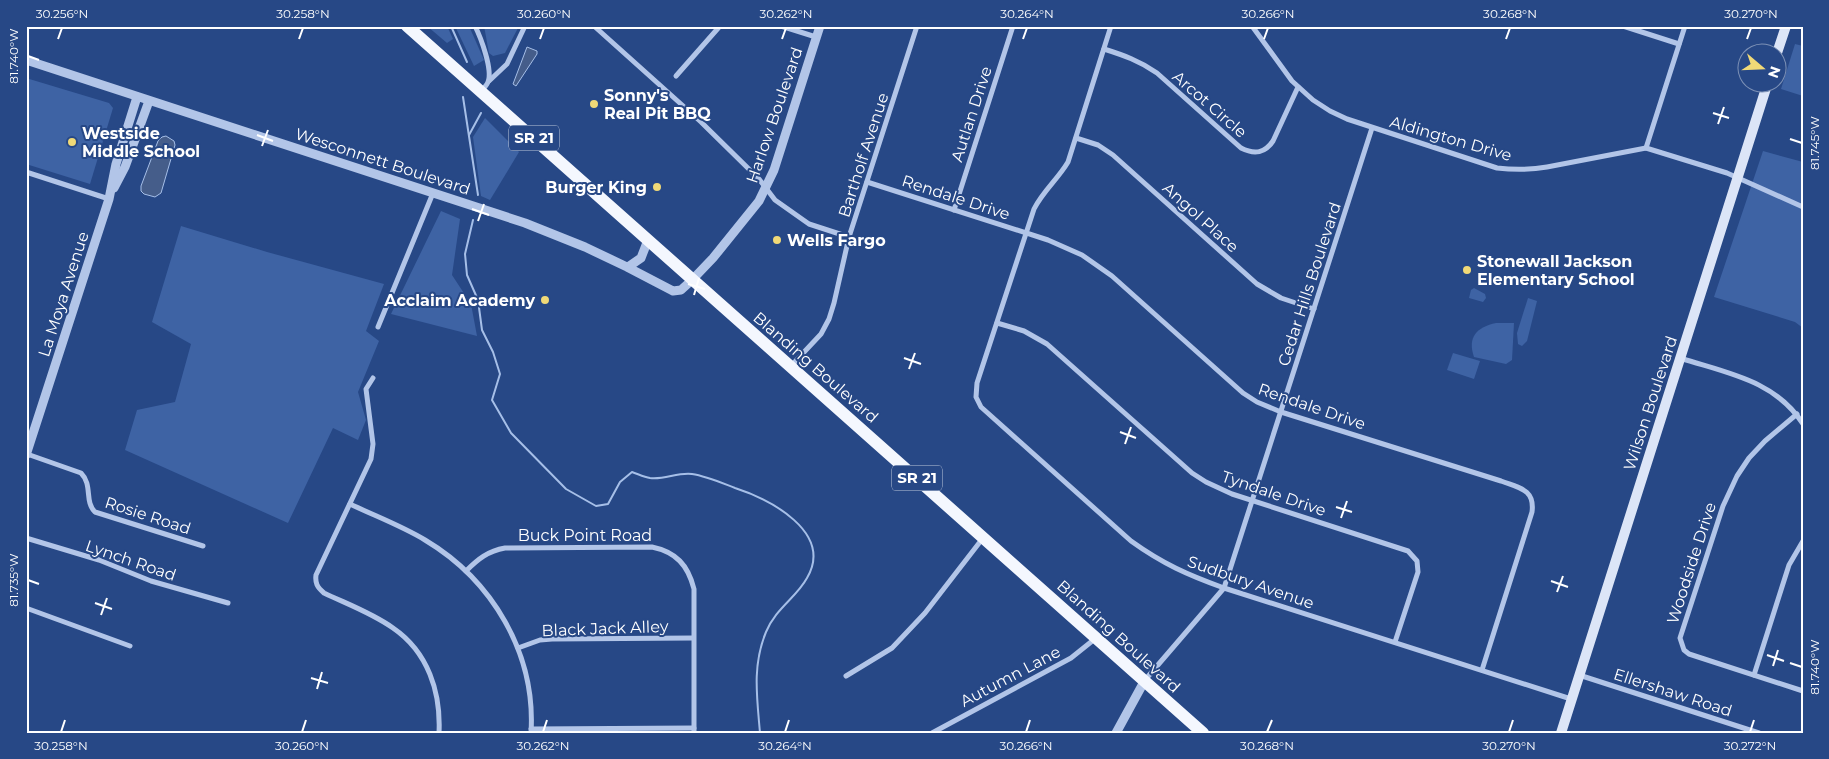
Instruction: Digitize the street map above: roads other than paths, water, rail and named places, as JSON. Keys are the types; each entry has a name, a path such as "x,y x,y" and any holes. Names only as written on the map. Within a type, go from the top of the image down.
{"main road":[{"name":"Blanding Boulevard","path":"407,26 1203,733"},
{"path":"1781,42 1786,26"},
{"name":"Wilson Boulevard","path":"1560,733 1765,92"}],"street":[{"path":"475,26 484,45 489,81"},
{"path":"480,92 507,64 525,26"},
{"path":"594,26 702,122 759,178 775,200 799,218 849,237"},
{"path":"676,76 720,26"},
{"path":"782,26 816,37"},
{"name":"Harlow Boulevard","path":"692,280 751,213 766,188 777,160 820,26"},
{"name":"Bartholf Avenue","path":"790,367 821,334 829,319 849,237 917,26"},
{"name":"Autlan Drive","path":"954,210 1013,26"},
{"path":"997,322 1026,232 1039,199 1068,162 1111,26"},
{"name":"Aldington Drive","path":"1252,26 1298,87 1313,100 1330,111 1372,128 1508,170 1540,168 1646,148 1727,173 1803,207"},
{"path":"1623,26 1679,44"},
{"path":"1646,148 1685,26"},
{"name":"Arcot Circle","path":"1104,49 1130,58 1157,73 1242,148 1254,153 1262,152 1273,141 1298,87"},
{"name":"Wesconnett Boulevard","path":"26,60 560,236 628,267 672,291 681,290 692,280"},
{"name":"La Moya Avenue","path":"26,455 109,199 116,164 137,97"},
{"name":"La Moya Avenue","path":"109,199 125,167 149,101"},
{"name":"Cedar Hills Boulevard","path":"1144,680 1224,588 1372,128"},
{"name":"Angol Place","path":"1076,138 1098,145 1113,155 1257,284 1281,298 1314,309"},
{"path":"26,172 109,199"},
{"name":"Rendale Drive","path":"867,182 1026,232 1065,247 1099,266 1243,393 1256,402 1281,412 1501,481 1528,493 1532,498 1532,512 1482,670"},
{"path":"378,327 433,193"},
{"path":"628,267 641,258 648,240"},
{"name":"Sudbury Avenue","path":"997,322 977,383 976,397 980,407 1131,541 1148,553 1177,570 1224,588 1571,699"},
{"name":"Tyndale Drive","path":"997,322 1024,331 1047,344 1192,473 1219,489 1408,551 1417,560 1418,572 1395,642"},
{"path":"1680,358 1764,386 1789,405 1803,424"},
{"path":"373,378 366,389 374,444 371,459 316,575 316,582 318,588 324,593 394,628 418,652 428,668 435,686 439,702 439,733"},
{"name":"Woodside Drive","path":"1796,414 1749,458 1732,484 1722,506 1680,638 1684,650 1689,654 1803,691"},
{"name":"Rosie Road","path":"26,455 81,473 87,478 91,507 95,512 203,546"},
{"path":"350,504 424,539 466,571 494,602 518,648 526,673 530,692 531,731 694,731"},
{"name":"Lynch Road","path":"26,538 118,567 151,580 228,603"},
{"path":"846,676 892,648 925,613 983,538"},
{"path":"1754,675 1789,565 1798,546 1803,541"},
{"name":"Buck Point Road","path":"466,571 480,557 505,548 652,547 671,553 680,560 692,579 694,589 694,731"},
{"path":"26,608 130,646"},
{"name":"Black Jack Alley","path":"518,648 540,640 552,639 693,638"},
{"name":"Autumn Lane","path":"932,733 1070,658 1096,638"},
{"name":"Ellershaw Road","path":"1579,675 1759,733"},
{"path":"1116,733 1144,680"}],"waterway":[{"path":"451,26 467,62"},
{"path":"463,97 478,195"},
{"path":"469,135 481,113"},
{"path":"473,220 465,254 467,275 478,300 482,330 493,352 500,374 492,400 511,433 566,489 596,506 608,504 620,482 632,472 648,478 692,474 703,476 764,500 780,509 805,532 812,546 813,561 807,578 770,624 759,657 757,682 760,733"}],"place":[{"name":"Sonny's Real Pit BBQ","path":"594,104"},
{"name":"Westside Middle School","path":"72,142"},
{"name":"Burger King","path":"657,187"},
{"name":"Wells Fargo","path":"777,240"},
{"name":"Stonewall Jackson Elementary School","path":"1467,270"},
{"name":"Acclaim Academy","path":"545,300"}]}
